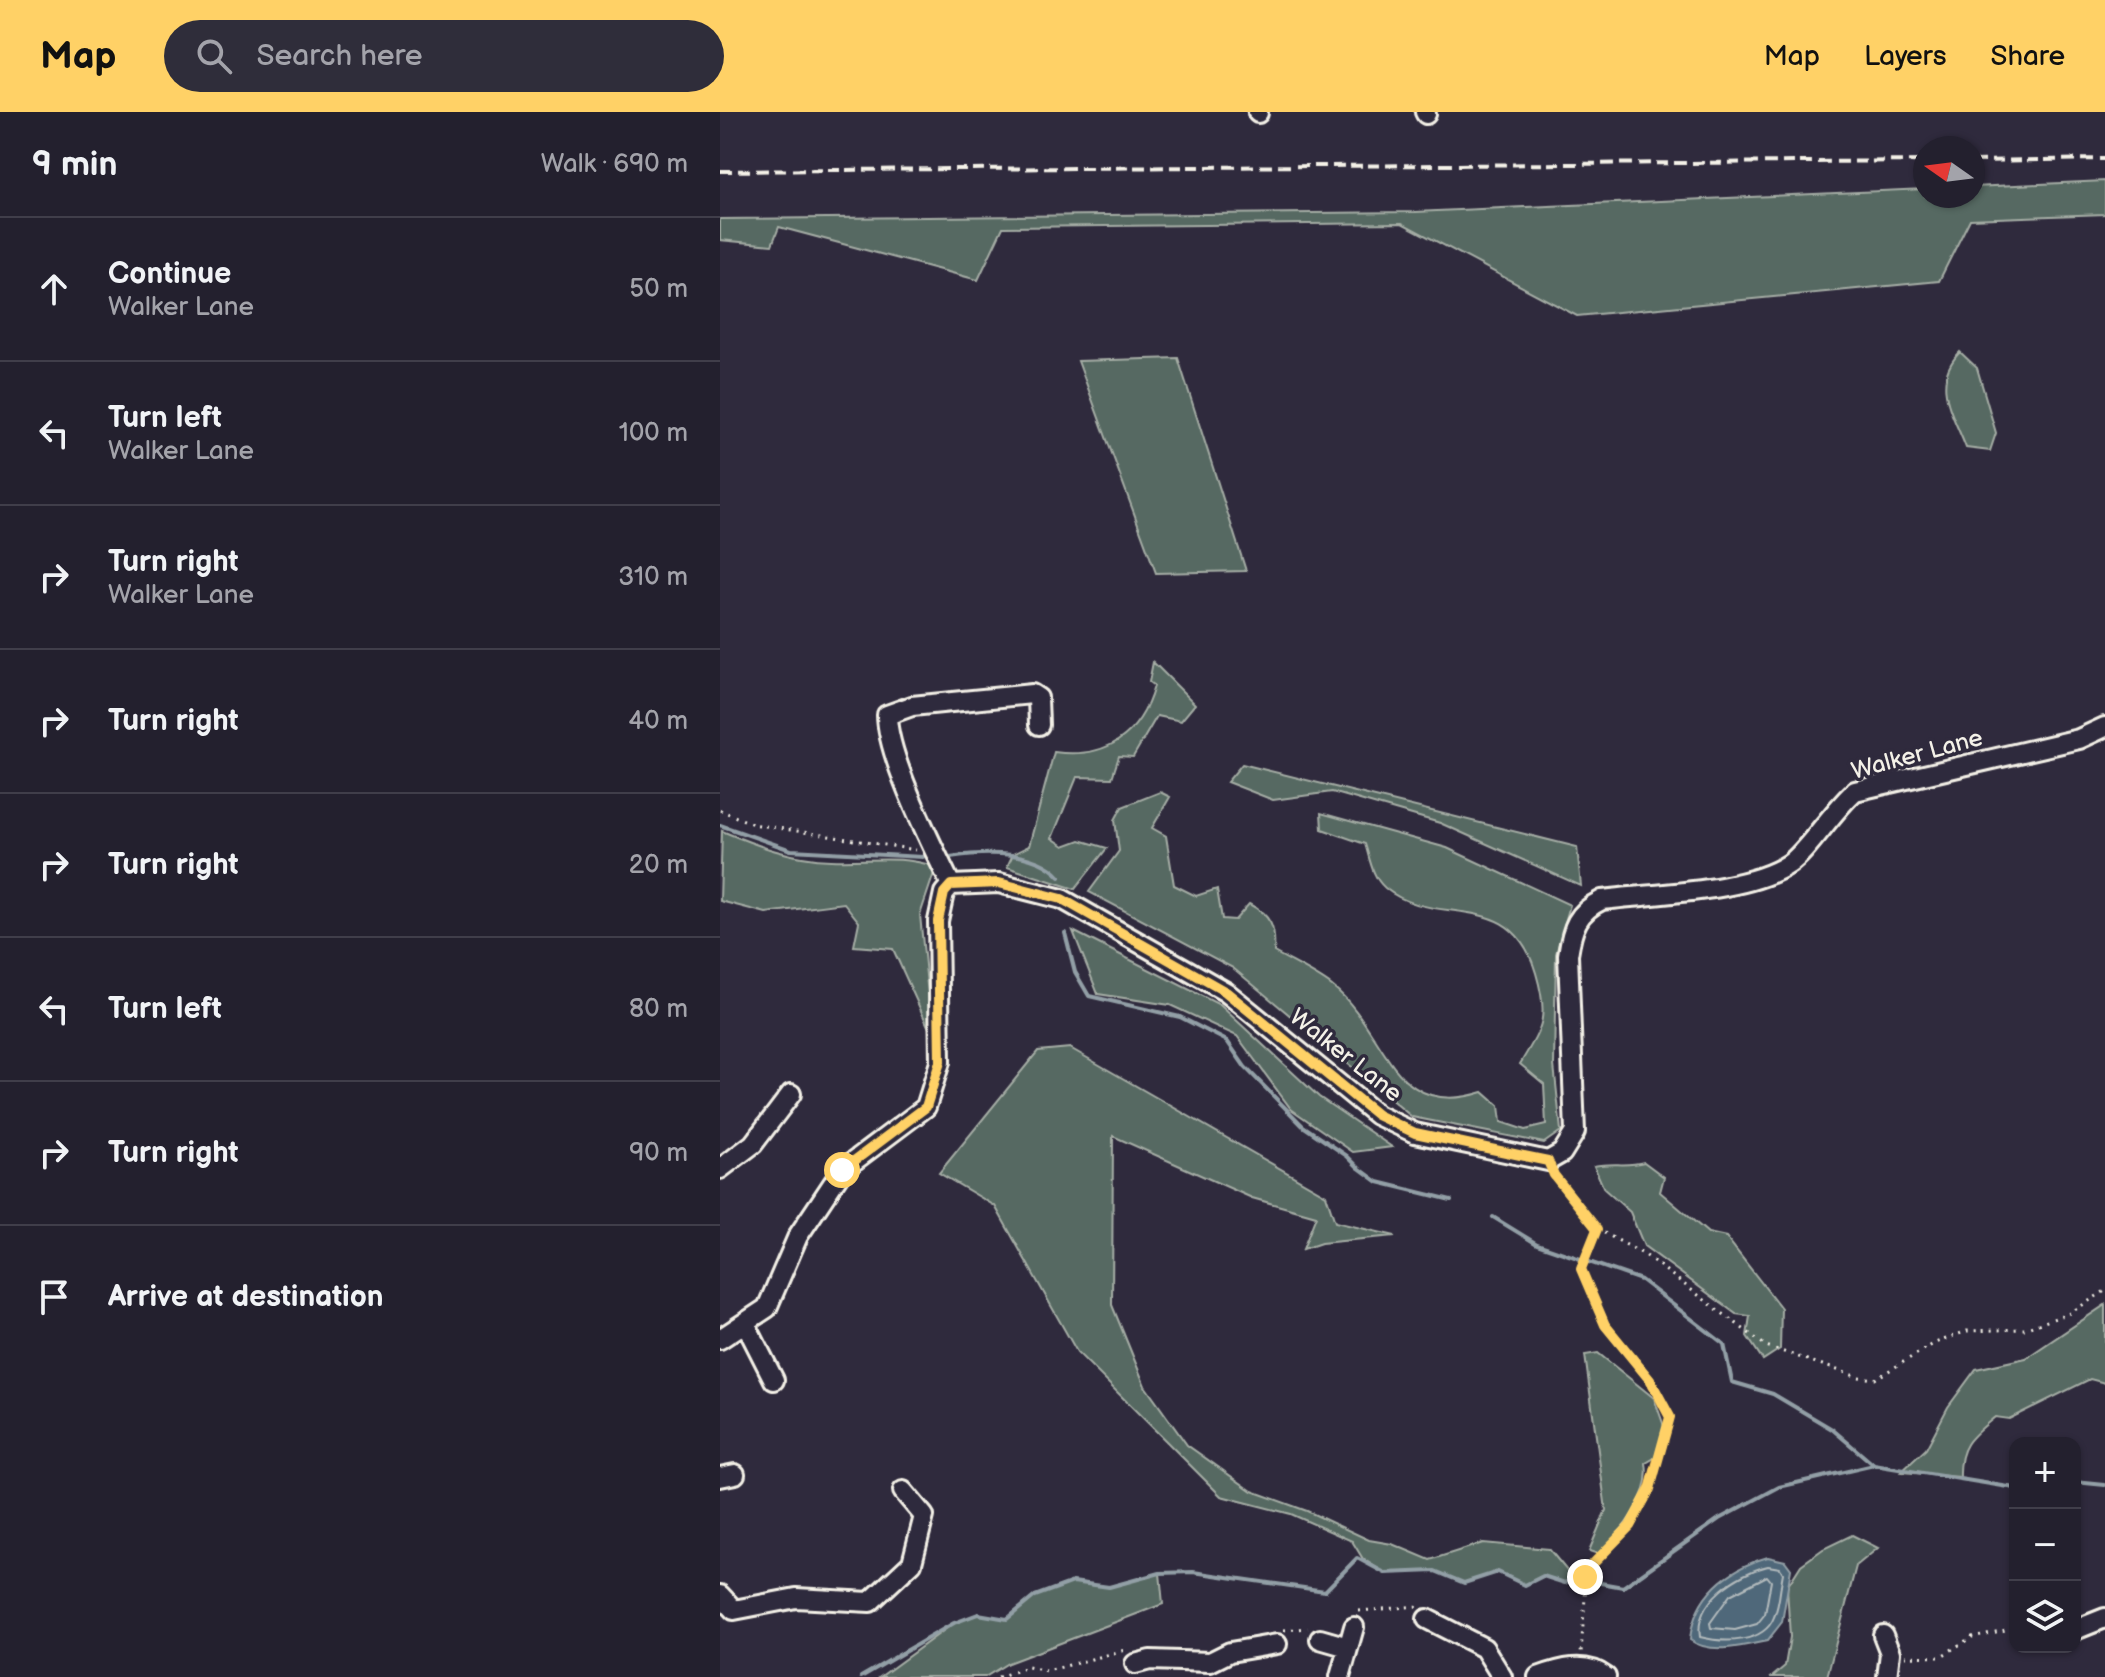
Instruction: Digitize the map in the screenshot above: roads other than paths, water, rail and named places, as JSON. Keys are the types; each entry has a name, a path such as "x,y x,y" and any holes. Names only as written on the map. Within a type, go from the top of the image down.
{"street":[{"path":"720,1339 746,1325 767,1308 798,1236 842,1170 926,1107 940,1062 938,921 944,893 951,885 906,781 887,715 912,706 1032,694 1038,698 1039,725"},
{"name":"Walker Lane","path":"951,885 999,883 1062,899 1226,992 1377,1115 1415,1133 1548,1161 1562,1153 1575,1132 1568,955 1572,928 1585,907 1602,900 1754,882 1791,863 1833,810 1855,791 2079,739 2105,727"},
{"path":"720,1169 753,1144 791,1094"},
{"path":"746,1325 774,1380"},
{"path":"720,1595 734,1610 796,1598 870,1602 912,1563 924,1516 903,1491"},
{"path":"2081,1628 2105,1618"},
{"path":"1427,1619 1484,1648 1502,1677"},
{"path":"1340,1677 1354,1627"},
{"path":"1320,1639 1348,1647"},
{"path":"1135,1664 1150,1660 1208,1670 1230,1652 1277,1644"},
{"path":"1886,1644 1887,1677"},
{"path":"1538,1677 1568,1666 1599,1671 1606,1677"}],"water":[{"path":"1768,1557 1785,1561 1791,1569 1782,1622 1767,1641 1717,1648 1698,1645 1690,1640 1698,1610 1715,1586 1739,1569"}],"waterway":[{"path":"720,825 791,850 923,857"},
{"path":"950,857 978,854 1023,857 1050,868 1060,877"},
{"path":"1065,933 1075,972 1089,996 1180,1017 1227,1041 1245,1067 1303,1126 1378,1182 1451,1200"},
{"path":"1493,1217 1537,1244 1641,1280 1724,1344 1732,1382 1773,1394 1832,1429 1874,1465 2009,1487"},
{"path":"861,1677 954,1623 978,1614 1007,1619 1035,1596 1073,1582 1109,1587 1160,1573 1193,1572 1325,1591 1357,1558 1385,1573 1435,1571 1464,1583 1498,1572 1525,1585 1543,1576 1565,1583 1573,1578 1623,1587 1719,1519 1779,1487 1874,1465"},
{"path":"2081,1483 2105,1485"}],"railway":[{"path":"1985,161 2105,159"},
{"path":"720,171 1913,161"}]}
